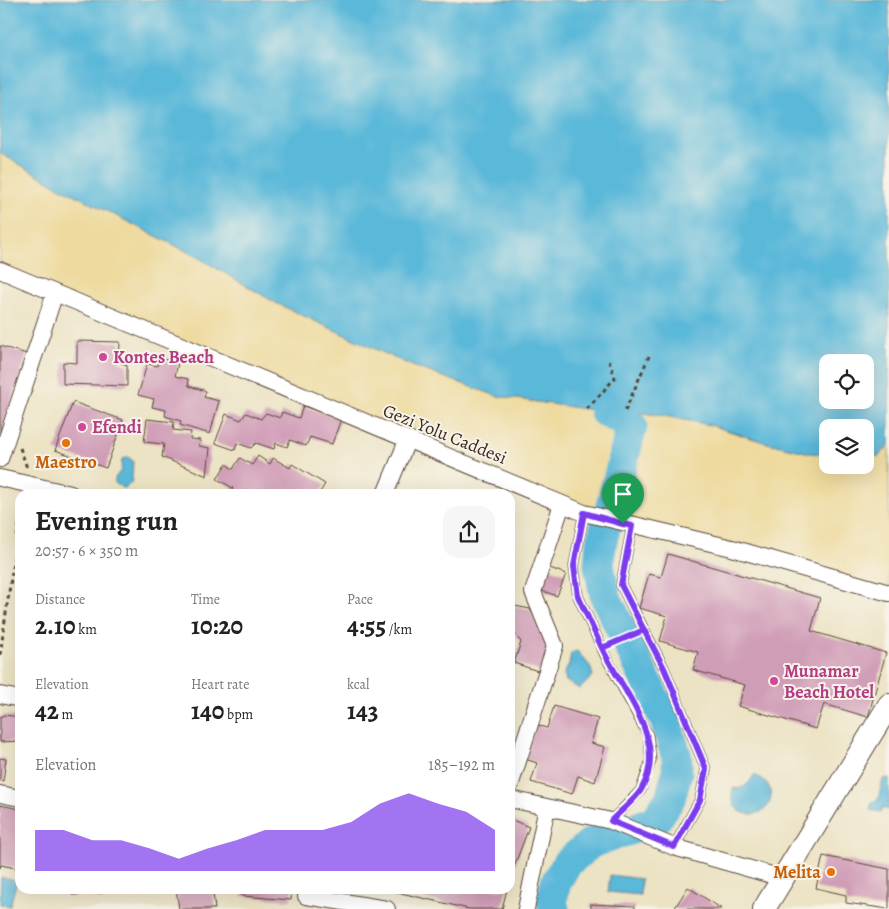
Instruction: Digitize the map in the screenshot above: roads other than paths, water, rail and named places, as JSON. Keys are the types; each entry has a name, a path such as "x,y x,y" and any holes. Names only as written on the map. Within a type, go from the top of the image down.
{"street":[{"name":"Gezi Yolu Caddesi","path":"0,270 562,504 628,525 732,548 889,593"},
{"path":"0,458 55,293"},
{"path":"387,489 407,441"},
{"path":"0,478 49,489"},
{"path":"515,770 555,646 533,592 562,504"},
{"path":"0,695 15,697"},
{"path":"764,909 889,705"},
{"path":"0,794 15,797"},
{"path":"515,801 611,821 674,847 782,878"},
{"path":"526,909 546,807"},
{"path":"306,898 387,909"}],"lane":[{"path":"590,514 574,566 578,596 602,648 648,735 651,760 641,790 611,821"},
{"path":"628,525 621,585 679,700 706,769 700,800 674,847"}],"water":[{"path":"0,0 889,0 889,445 879,456 874,456 874,419 819,419 819,454 810,453 764,442 710,425 660,415 625,411 605,412 497,396 410,365 276,303 194,255 59,187 0,153"},
{"path":"128,457 133,461 132,481 127,487 122,488 115,483 115,478 121,470 122,459"},
{"path":"577,651 590,666 593,676 580,689 566,681 564,673 569,665 571,653"},
{"path":"754,775 768,785 770,800 766,808 760,812 743,813 737,808 733,800 733,788 746,786"},
{"path":"889,778 889,810 882,808 881,812 870,810 872,802 878,800 883,779"},
{"path":"610,875 641,879 640,895 608,892"},
{"path":"1,877 15,880 10,906 0,904"}],"waterway":[{"path":"554,909 552,901 556,882 567,863 591,843 655,821 670,799 677,773 677,758 666,722 605,596 599,565 601,544 632,426 605,412"}],"place":[{"name":"Kontes Beach","path":"103,357"},
{"name":"Efendi","path":"82,427"},
{"name":"Maestro","path":"66,443"},
{"name":"Munamar Beach Hotel","path":"774,681"},
{"name":"Melita","path":"831,872"}]}
